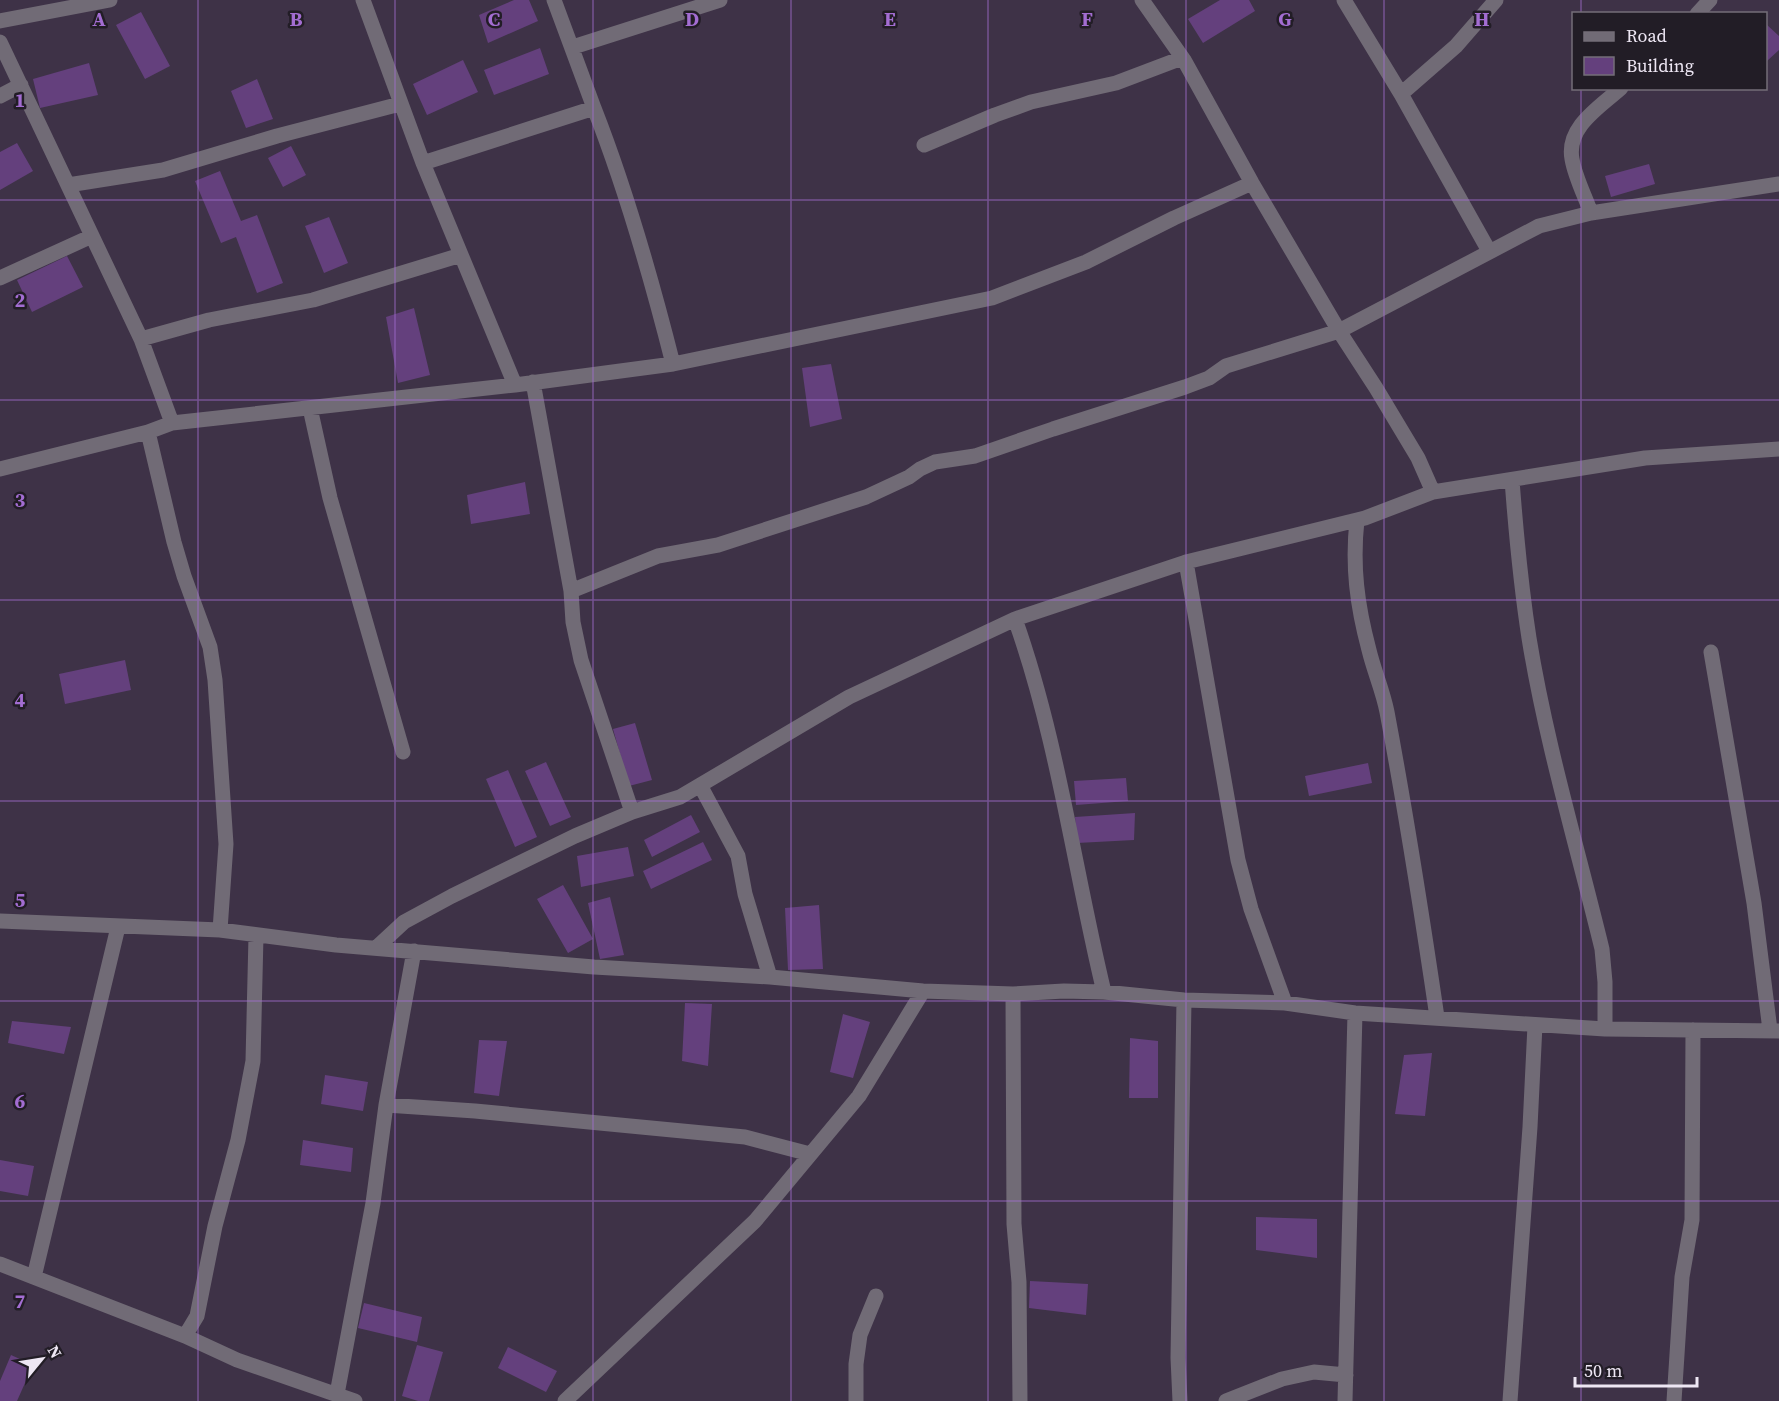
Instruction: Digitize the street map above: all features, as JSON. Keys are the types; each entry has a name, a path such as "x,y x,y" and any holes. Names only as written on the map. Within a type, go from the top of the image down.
{"street":[{"path":"0,21 110,0"},
{"path":"363,0 423,163 515,385"},
{"path":"554,0 617,167 647,261 674,364"},
{"path":"573,47 720,0"},
{"path":"1142,0 1182,58 1339,331 1418,458 1433,492"},
{"path":"1344,0 1401,94 1489,252"},
{"path":"1401,94 1456,46 1496,0"},
{"path":"1699,12 1710,0"},
{"path":"0,42 141,339 172,423"},
{"path":"924,145 1013,108 1116,83 1182,58"},
{"path":"0,96 21,85"},
{"path":"1591,213 1572,159 1571,142 1575,132 1587,117 1619,90"},
{"path":"68,185 163,170 277,136 400,104"},
{"path":"423,163 594,108"},
{"path":"0,469 148,432 172,423 515,385 674,364 992,298 1086,262 1174,218 1252,183"},
{"path":"571,591 658,556 718,545 866,497 935,462 975,456 1185,387 1209,378 1226,366 1339,331 1539,226 1591,213 1779,184"},
{"path":"0,278 92,236"},
{"path":"141,339 209,320 313,300 461,255"},
{"path":"533,382 571,591 573,622 581,660 632,812"},
{"path":"310,408 330,498 403,752"},
{"path":"148,432 174,542 210,647 215,680 226,844 220,930"},
{"path":"377,947 404,922 452,896 575,836 632,812 680,797 849,697 1015,620 1185,562 1358,520 1433,492 1645,458 1779,449"},
{"path":"1512,480 1516,547 1530,640 1550,738 1602,949 1605,1029"},
{"path":"1358,520 1354,554 1358,602 1369,651 1387,708 1437,1017"},
{"path":"1185,562 1238,860 1257,928 1285,1003"},
{"path":"1015,620 1032,667 1072,840 1087,924 1104,992"},
{"path":"0,921 220,930 324,944 594,967 770,977 923,991 1013,994 1064,991 1104,992 1184,1000 1285,1003 1355,1013 1605,1029 1775,1030 1711,652"},
{"path":"700,784 738,856 745,894 770,977"},
{"path":"34,1277 118,927"},
{"path":"185,1336 197,1316 215,1226 238,1140 253,1061 256,936"},
{"path":"337,1395 373,1203 386,1106 414,951"},
{"path":"565,1401 755,1221 860,1095 923,991"},
{"path":"1013,994 1014,1224 1019,1282 1020,1401"},
{"path":"1180,1401 1178,1358 1184,1000"},
{"path":"1345,1401 1355,1013"},
{"path":"1510,1401 1535,1025"},
{"path":"1674,1401 1682,1277 1692,1220 1693,1030"},
{"path":"386,1106 475,1111 745,1137 810,1154"},
{"path":"0,1264 185,1336 237,1360 355,1401"},
{"path":"856,1401 856,1364 860,1335 876,1296"},
{"path":"1226,1401 1282,1379 1314,1372 1346,1375"}],"building":[{"path":"514,0 529,0 538,21 488,43 479,15"},
{"path":"1220,0 1249,0 1255,11 1203,43 1188,19"},
{"path":"141,12 170,66 145,79 116,25"},
{"path":"1767,25 1779,36 1779,50 1767,61"},
{"path":"540,48 549,74 494,95 484,70"},
{"path":"463,60 478,92 427,115 413,84"},
{"path":"89,63 98,95 40,108 33,79"},
{"path":"257,79 273,119 246,128 231,91"},
{"path":"17,143 33,171 0,190 0,152"},
{"path":"291,146 306,175 283,187 268,158"},
{"path":"1649,164 1655,184 1611,197 1605,176"},
{"path":"220,171 241,221 257,215 283,283 257,293 236,237 221,243 195,181"},
{"path":"329,217 348,263 324,273 305,226"},
{"path":"67,256 83,287 32,312 17,280"},
{"path":"414,308 430,375 398,383 386,317"},
{"path":"831,364 842,419 810,427 802,368"},
{"path":"525,482 530,514 471,524 467,495"},
{"path":"125,660 131,690 65,704 59,674"},
{"path":"635,723 652,780 629,786 613,729"},
{"path":"546,762 571,817 550,826 525,771"},
{"path":"1368,763 1372,783 1309,796 1305,776"},
{"path":"508,770 537,837 515,847 486,779"},
{"path":"1126,778 1128,801 1076,805 1074,781"},
{"path":"1135,813 1134,840 1077,843 1075,817"},
{"path":"691,815 700,832 652,857 644,840"},
{"path":"703,842 712,860 651,889 643,871"},
{"path":"628,847 634,876 581,887 577,856"},
{"path":"563,885 593,939 568,953 537,899"},
{"path":"610,897 624,955 600,959 588,903"},
{"path":"819,905 823,969 788,970 785,908"},
{"path":"685,1003 712,1004 708,1066 682,1061"},
{"path":"843,1014 870,1022 853,1078 830,1072"},
{"path":"12,1021 71,1027 64,1054 8,1043"},
{"path":"1130,1038 1158,1041 1158,1098 1129,1098"},
{"path":"479,1040 507,1041 499,1096 474,1093"},
{"path":"1432,1053 1425,1116 1395,1114 1404,1055"},
{"path":"325,1075 368,1082 363,1111 321,1104"},
{"path":"303,1140 353,1148 351,1172 300,1165"},
{"path":"0,1160 34,1166 28,1196 0,1191"},
{"path":"1256,1217 1317,1219 1317,1258 1256,1250"},
{"path":"1030,1281 1088,1284 1086,1315 1029,1308"},
{"path":"364,1303 422,1317 417,1342 358,1328"},
{"path":"417,1345 443,1352 429,1401 418,1401 402,1396"},
{"path":"508,1347 557,1371 546,1392 498,1368"},
{"path":"11,1355 33,1365 17,1401 0,1401 0,1381"}]}
